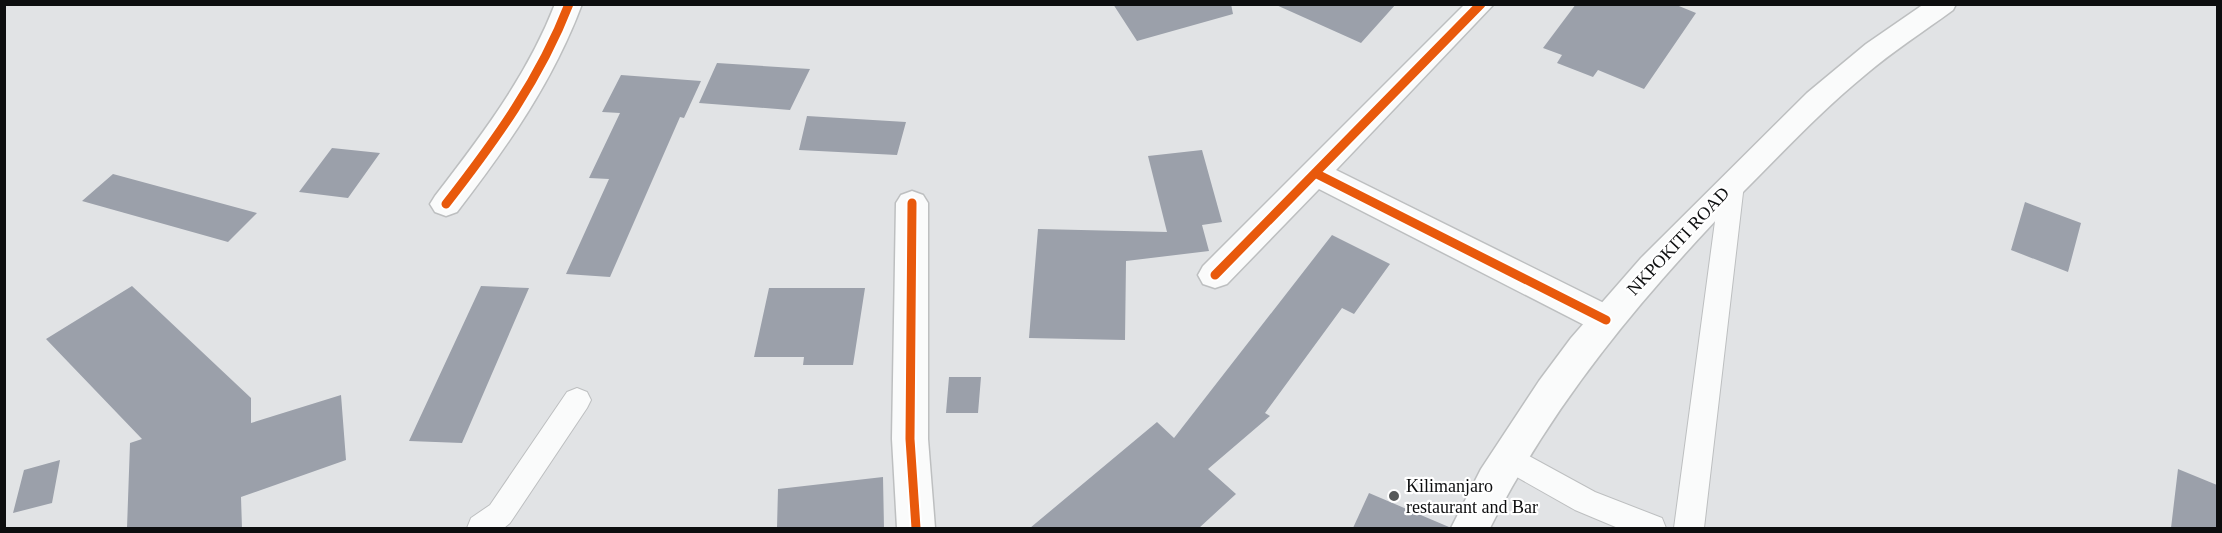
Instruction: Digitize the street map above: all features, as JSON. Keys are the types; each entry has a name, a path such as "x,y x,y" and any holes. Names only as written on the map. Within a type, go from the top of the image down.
{"street":[{"path":"446,204 494,142 533,83 569,4"},
{"path":"1215,275 1481,4"},
{"name":"NKPOKITI ROAD","path":"1470,528 1489,489 1566,373 1606,320 1676,240 1798,118 1875,51 1943,4"},
{"path":"1315,173 1606,320"},
{"path":"912,203 910,439 916,528"}],"lane":[{"path":"1689,528 1732,184"},
{"path":"482,528 500,514 577,400"},
{"path":"1509,458 1585,501 1651,528"}],"building":[{"path":"1113,4 1231,4 1233,14 1137,41"},
{"path":"1274,4 1396,4 1361,43"},
{"path":"1576,4 1674,4 1696,13 1644,89 1598,70 1593,77 1557,63 1562,55 1543,48"},
{"path":"717,63 810,69 790,110 699,103"},
{"path":"621,75 701,81 684,118 680,117 610,277 566,274 609,179 589,178 620,113 602,112"},
{"path":"807,116 906,122 897,155 799,150"},
{"path":"332,148 380,153 348,198 299,192"},
{"path":"1202,150 1222,222 1202,225 1209,251 1126,261 1125,340 1029,338 1038,229 1167,232 1148,156"},
{"path":"113,174 257,213 228,242 82,201"},
{"path":"2025,202 2081,223 2068,272 2011,250"},
{"path":"1332,235 1390,264 1354,314 1342,308 1265,413 1270,416 1208,469 1236,494 1199,528 1030,528 1157,422 1174,438"},
{"path":"132,286 251,398 251,423 341,395 346,460 241,497 242,528 127,528 130,443 142,439 46,339"},
{"path":"481,286 529,288 462,443 409,441"},
{"path":"769,288 865,288 853,365 803,365 804,357 754,357"},
{"path":"949,377 981,377 978,413 946,413"},
{"path":"60,460 52,503 13,513 24,470"},
{"path":"2178,469 2217,485 2217,528 2171,528"},
{"path":"883,477 884,528 777,528 778,489"},
{"path":"1369,493 1449,527 1449,528 1353,528"}],"cycle path":[{"path":"446,204 516,109 546,59 569,4"},
{"path":"1215,275 1481,4"},
{"path":"1315,173 1606,320"},
{"path":"912,203 910,439 916,528"}],"place":[{"name":"Kilimanjaro restaurant and Bar","path":"1394,496"}]}
